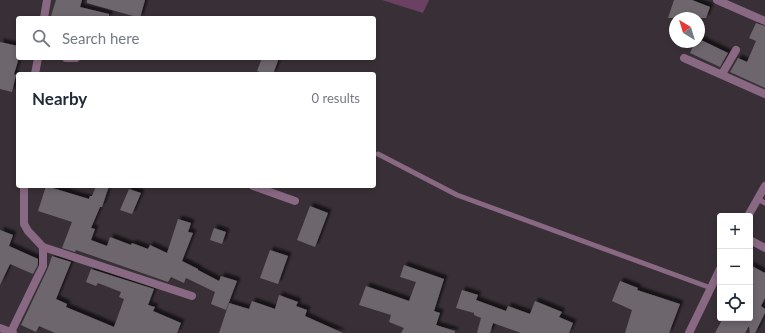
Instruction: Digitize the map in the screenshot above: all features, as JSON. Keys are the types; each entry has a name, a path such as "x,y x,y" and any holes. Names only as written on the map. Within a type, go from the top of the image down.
{"street":[{"path":"44,16 47,0"},
{"path":"717,0 765,22"},
{"path":"722,74 736,50"},
{"path":"684,58 765,94"},
{"path":"35,72 38,60"},
{"path":"751,213 761,201 765,186"},
{"path":"24,188 24,224 28,231 43,247 192,296"},
{"path":"259,188 295,201"},
{"path":"753,242 765,248"},
{"path":"0,328 12,332 43,266 43,247"},
{"path":"689,333 717,276"}],"lane":[{"path":"378,154 457,195 711,288"}],"shaded area":[{"path":"382,0 429,0 423,13"}],"building":[{"path":"56,0 82,0 80,7 109,14 109,16 51,16"},
{"path":"87,0 145,0 141,16 133,16 87,3"},
{"path":"674,0 692,0 710,7 706,18 705,12 670,12"},
{"path":"756,23 765,26 765,88 730,72 738,58 747,62 756,41 749,38"},
{"path":"0,42 16,46 16,60 18,61 14,74 16,75 12,92 0,89"},
{"path":"705,42 728,53 720,67 690,53 692,48 705,48"},
{"path":"261,60 278,60 274,72 257,71"},
{"path":"45,188 53,188 89,199 95,188 108,188 102,207 100,207 91,228 95,229 91,240 107,246 110,237 131,245 132,243 148,249 150,245 167,253 178,219 191,223 188,232 193,233 182,261 219,281 221,276 237,281 226,310 211,304 215,292 186,278 184,283 171,277 168,282 76,250 75,252 62,248 72,222 38,211"},
{"path":"129,189 141,193 132,214 120,210"},
{"path":"310,206 328,213 315,247 297,240"},
{"path":"214,228 226,232 222,244 210,240"},
{"path":"0,230 13,235 9,246 38,259 38,265 33,274 10,264 0,285"},
{"path":"270,250 288,256 278,284 260,278"},
{"path":"52,256 71,262 56,299 67,304 66,307 114,327 124,299 119,297 121,292 98,283 96,286 86,282 91,269 154,289 148,305 155,307 153,311 181,323 177,333 55,333 39,326 36,332 21,325 48,268"},
{"path":"404,265 444,279 434,311 440,313 436,325 455,331 455,333 401,333 404,328 389,322 391,315 359,305 366,286 409,301 416,282 400,277"},
{"path":"753,267 765,273 765,298 761,306 765,309 765,313 755,333 750,333 749,326 745,333 715,333 721,321 753,321"},
{"path":"620,281 638,288 637,290 680,304 669,333 625,333 632,310 612,301"},
{"path":"462,290 478,295 476,300 506,311 508,306 530,314 535,301 562,312 559,317 573,323 569,333 521,333 493,323 490,333 477,333 481,318 474,315 474,313 456,308"},
{"path":"279,295 298,302 296,306 307,310 305,316 343,333 219,333 229,303 249,309 252,301 275,309"}]}
